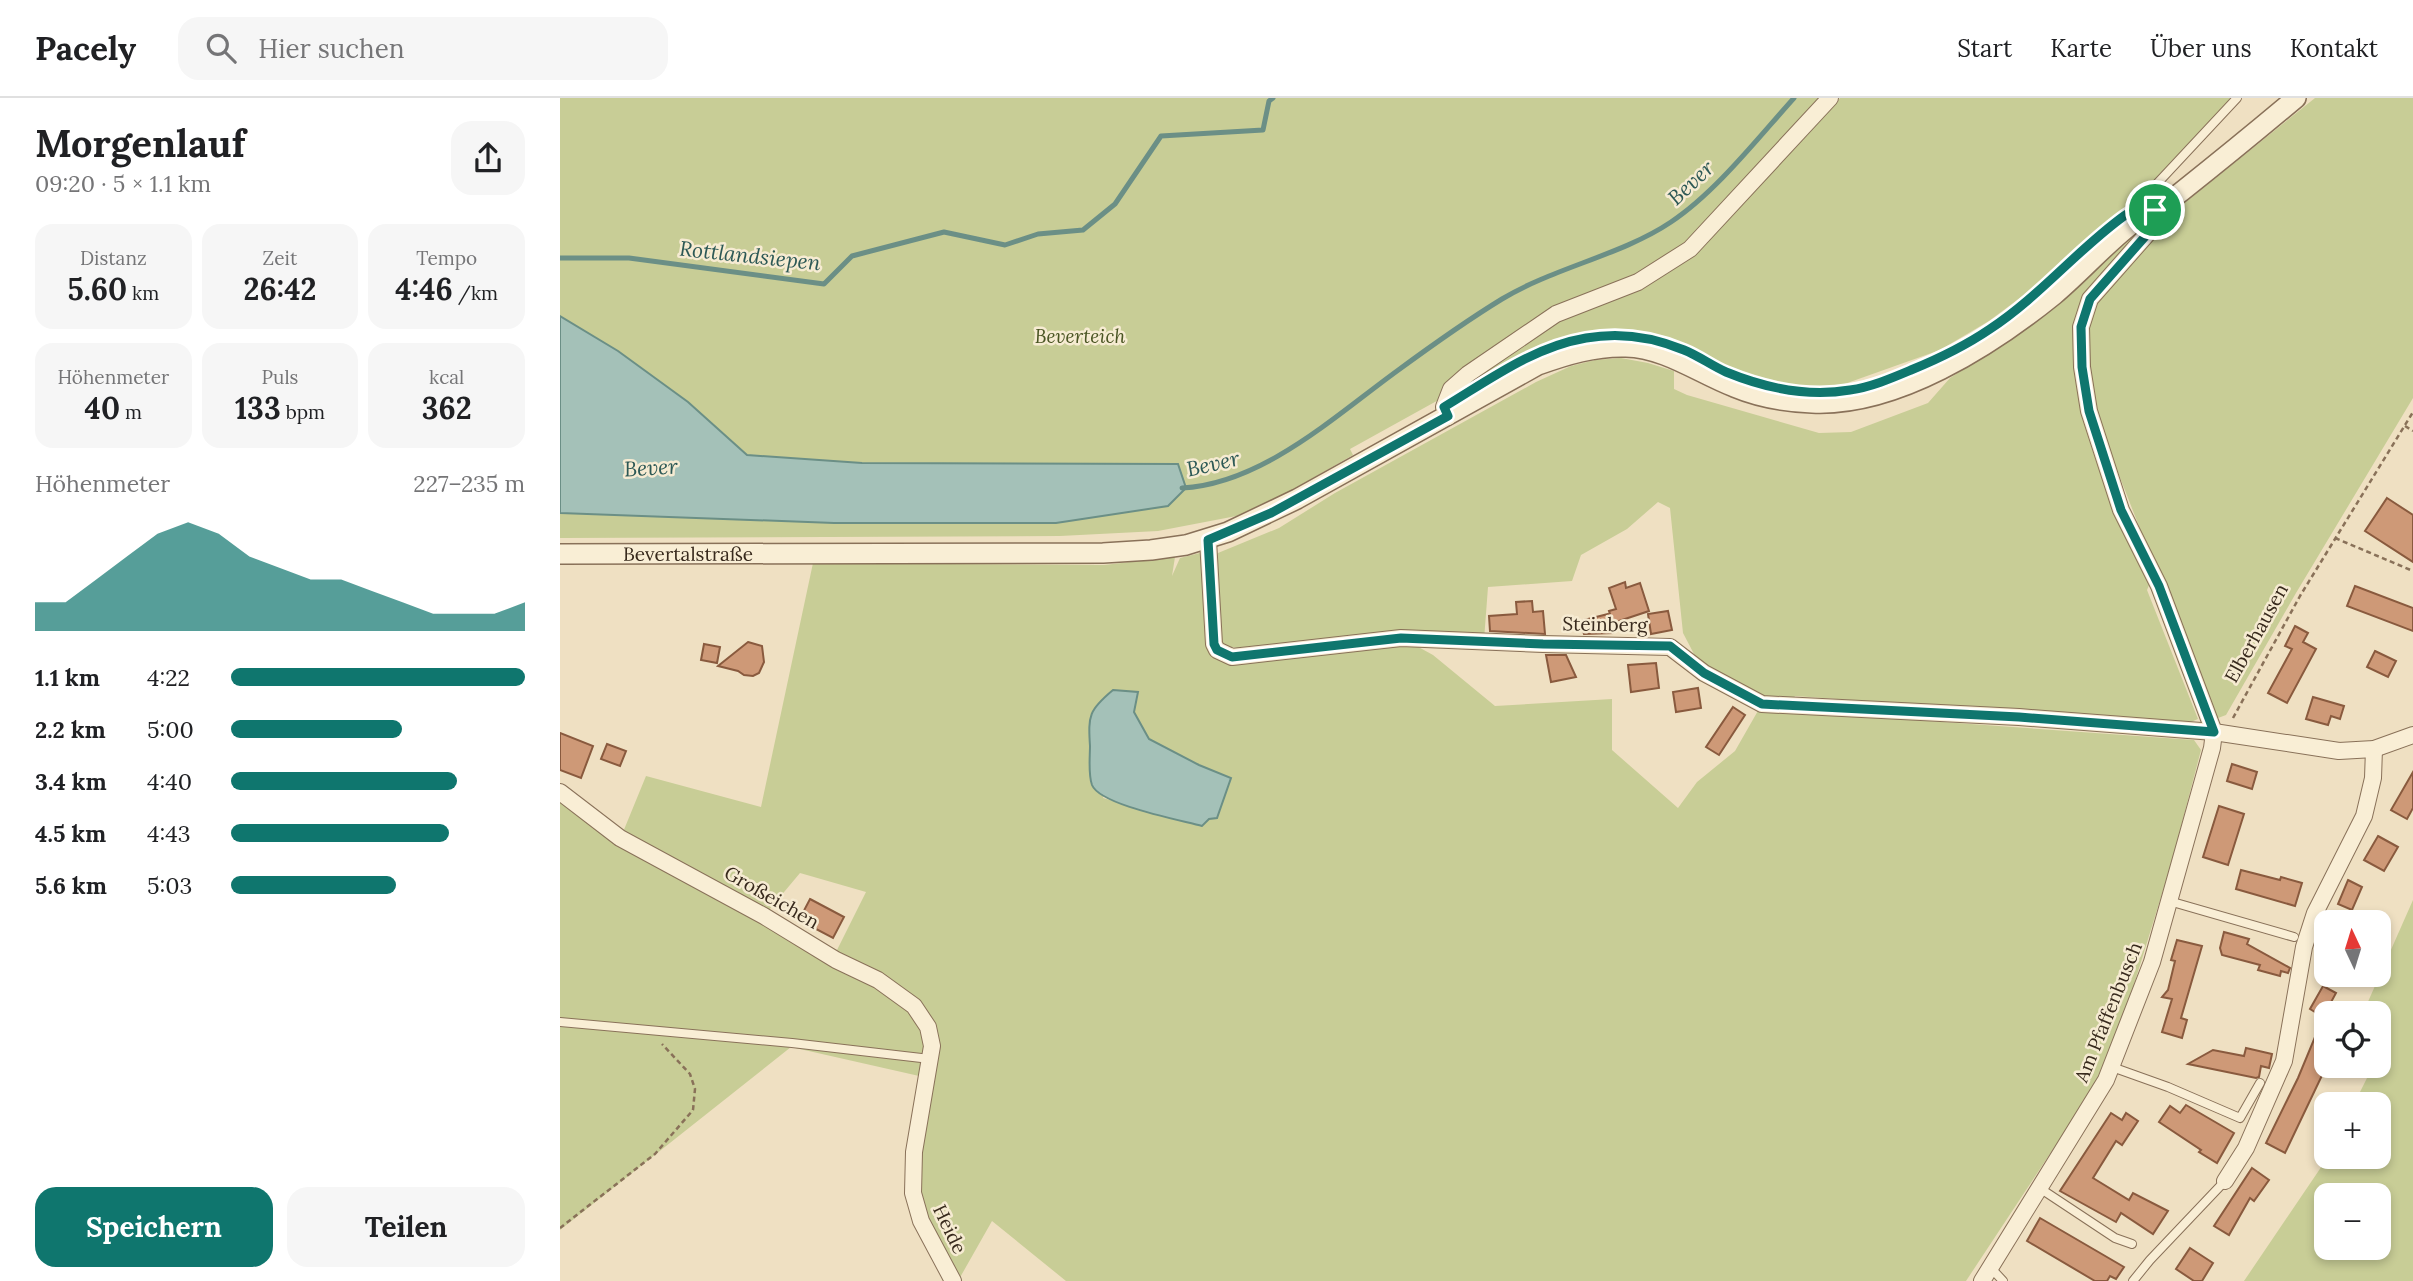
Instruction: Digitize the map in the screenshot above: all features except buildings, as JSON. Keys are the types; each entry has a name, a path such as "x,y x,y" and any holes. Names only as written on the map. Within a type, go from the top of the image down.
{"street":[{"path":"1448,416 1444,407 1451,389 1486,360 1556,314 1638,282 1690,249 1830,98"},
{"name":"Bevertalstraße","path":"560,554 1115,553 1208,540 1271,513 1538,365 1585,351 1614,347 1640,348 1679,360 1736,388 1769,398 1814,404 1856,401 1946,367 1995,337 2054,294 2129,226 2179,194 2297,98"},
{"path":"2158,208 2157,223 2090,299 2081,327 2082,367 2089,411 2121,510 2159,586 2214,732 2339,751 2374,749 2413,735"},
{"name":"Steinberg","path":"1208,540 1214,644 1217,650 1232,657 1401,638 1670,646 1704,673 1762,704 2019,717 2214,732"},
{"name":"Am Pfaffenbusch","path":"1987,1274 2112,1067 2152,962 2212,748 2214,732"},
{"path":"2225,1181 2246,1148 2284,1061 2304,947 2315,913 2364,816 2372,778 2374,749"},
{"name":"Großeichen","path":"560,792 620,838 752,909 904,997 914,1006 928,1027 932,1046 914,1152"},
{"name":"Heide","path":"914,1152 912,1171 916,1210 926,1234 953,1281"}],"lane":[{"path":"2158,208 2152,189 2237,98"},
{"path":"2169,901 2294,937"},
{"path":"560,1022 792,1043 931,1060"},
{"path":"2112,1067 2168,1087 2240,1118 2260,1083"},
{"path":"2133,1281 2150,1259 2225,1181"},
{"path":"2040,1189 2115,1238 2132,1244"},
{"name":"Am Pfaffenbusch","path":"1987,1274 2003,1281"}],"path":[{"name":"Elberhausen","path":"2214,732 2231,721 2335,538 2413,412"},
{"path":"2405,426 2413,431"},
{"path":"2335,538 2413,571"},
{"path":"560,1228 656,1154 693,1110 695,1089 690,1074 650,1031"}],"green space":[{"name":"Beverteich","path":"560,98 1830,98 1780,162 1840,98 2237,98 2151,189 2147,189 2151,196 2124,210 2048,277 1989,321 1940,350 1836,387 1792,385 1756,379 1652,334 1625,329 1600,331 1572,335 1489,372 1350,449 1353,455 1252,513 1158,531 1060,536 560,538"},
{"path":"2315,98 2413,98 2413,398 2226,715 2218,718 2201,685 2094,411 2085,353 2088,323 2095,301 2172,213"},
{"path":"2131,237 2133,241 2099,276 2084,297 2075,329 2074,365 2090,443 2119,519 2150,583 2147,590 2198,719 2186,724 1795,696 1789,705 1762,704 1704,673 1683,633 1670,508 1658,502 1627,529 1581,555 1572,581 1488,587 1484,640 1402,638 1433,655 1495,706 1612,699 1612,750 1678,808 1697,782 1735,751 1759,709 2194,740 2201,750 2172,861 2125,1014 2092,1090 1966,1281 1066,1281 992,1221 958,1281 916,1210 928,1078 791,1047 560,1230 560,792 621,837 646,776 761,807 813,563 1104,565 1175,557 1172,576 1180,558 1200,553 1205,563 1209,647 1220,660 1245,663 1245,649 1224,646 1217,625 1215,562 1218,553 1279,528 1335,493 1536,382 1571,366 1595,360 1621,358 1648,363 1674,371 1674,389 1687,395 1819,433 1851,432 1928,403 1950,378 2029,327","holes":["1138,693 1134,712 1149,739 1231,778 1202,826 1103,798","800,873 866,892 837,950 764,916"]},
{"path":"2413,900 2413,1281 2244,1281 2320,1169 2391,1169 2391,1092 2360,1092 2367,1078 2391,1078 2391,1001 2368,1001 2375,987 2391,987 2391,950"}],"water":[{"path":"560,316 618,351 688,402 747,455 862,463 1178,464 1186,488 1168,506 1056,523 834,523 560,513"},
{"path":"1113,690 1138,692 1134,712 1149,739 1231,778 1217,818 1209,819 1202,826 1160,816 1109,799 1092,785 1090,720 1095,708"}],"waterway":[{"name":"Rottlandsiepen","path":"560,258 629,258 824,284 852,256 944,232 1005,245 1038,234 1083,230 1115,204 1161,136 1263,130 1269,101 1273,98"},
{"name":"Bever","path":"1182,488 1212,484 1269,461 1323,427 1436,343 1502,299 1543,279 1631,244 1671,222 1720,181 1794,98"}],"route":[{"path":"2156,197 2160,206 2155,210 2157,223 2090,299 2081,327 2082,367 2089,411 2121,510 2159,586 2214,732 2019,717 1762,704 1704,673 1670,646 1401,638 1232,657 1222,654 1214,644 1208,540 1271,513 1448,416 1444,407 1532,356 1587,337 1627,335 1685,351 1754,382 1811,392 1853,390 1941,358 1991,329 2125,215 2156,197"}]}
